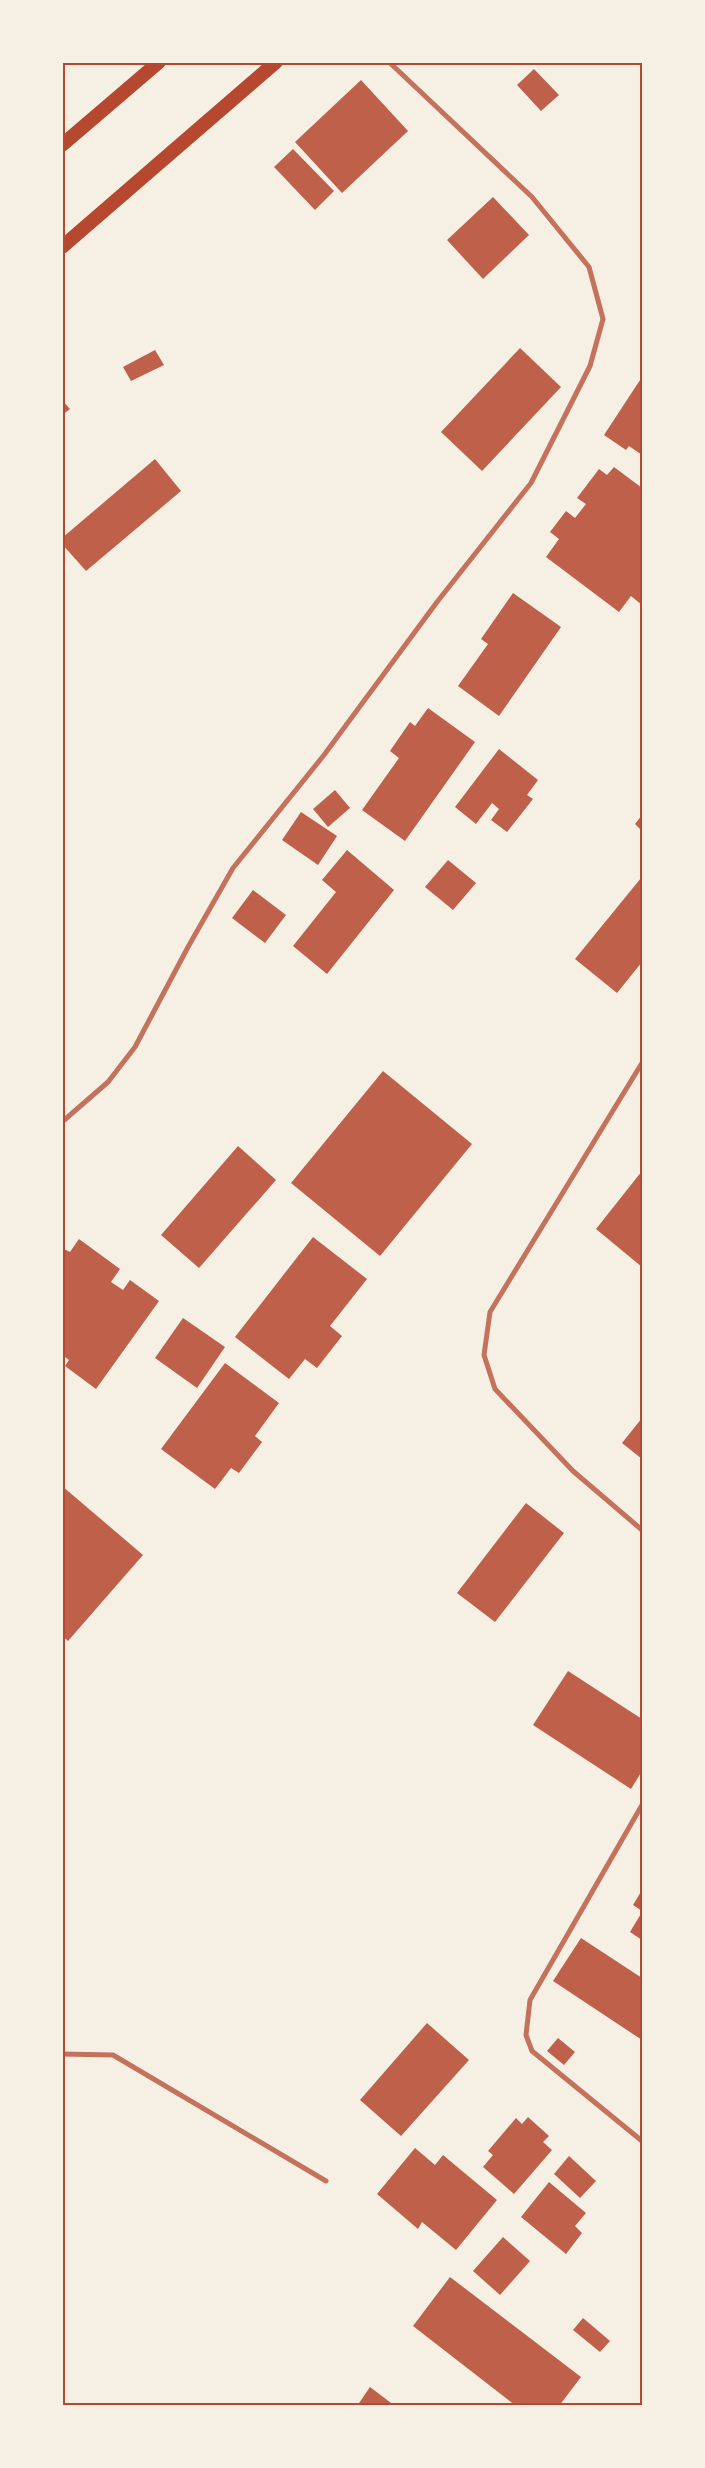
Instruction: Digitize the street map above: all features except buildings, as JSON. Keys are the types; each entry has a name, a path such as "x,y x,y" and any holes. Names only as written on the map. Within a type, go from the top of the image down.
{"highway":[{"path":"62,145 159,62"},
{"path":"62,247 276,62"}],"street":[{"path":"62,1122 108,1082 136,1047 188,947 233,868 324,755 436,602 531,484 590,366 603,319 589,267 532,197 389,62"},
{"path":"642,1063 490,1312 484,1355 495,1389 574,1471 642,1530"},
{"path":"642,1805 530,2000 526,2035 532,2051 642,2141"},
{"path":"62,2054 113,2055 326,2181"}]}
